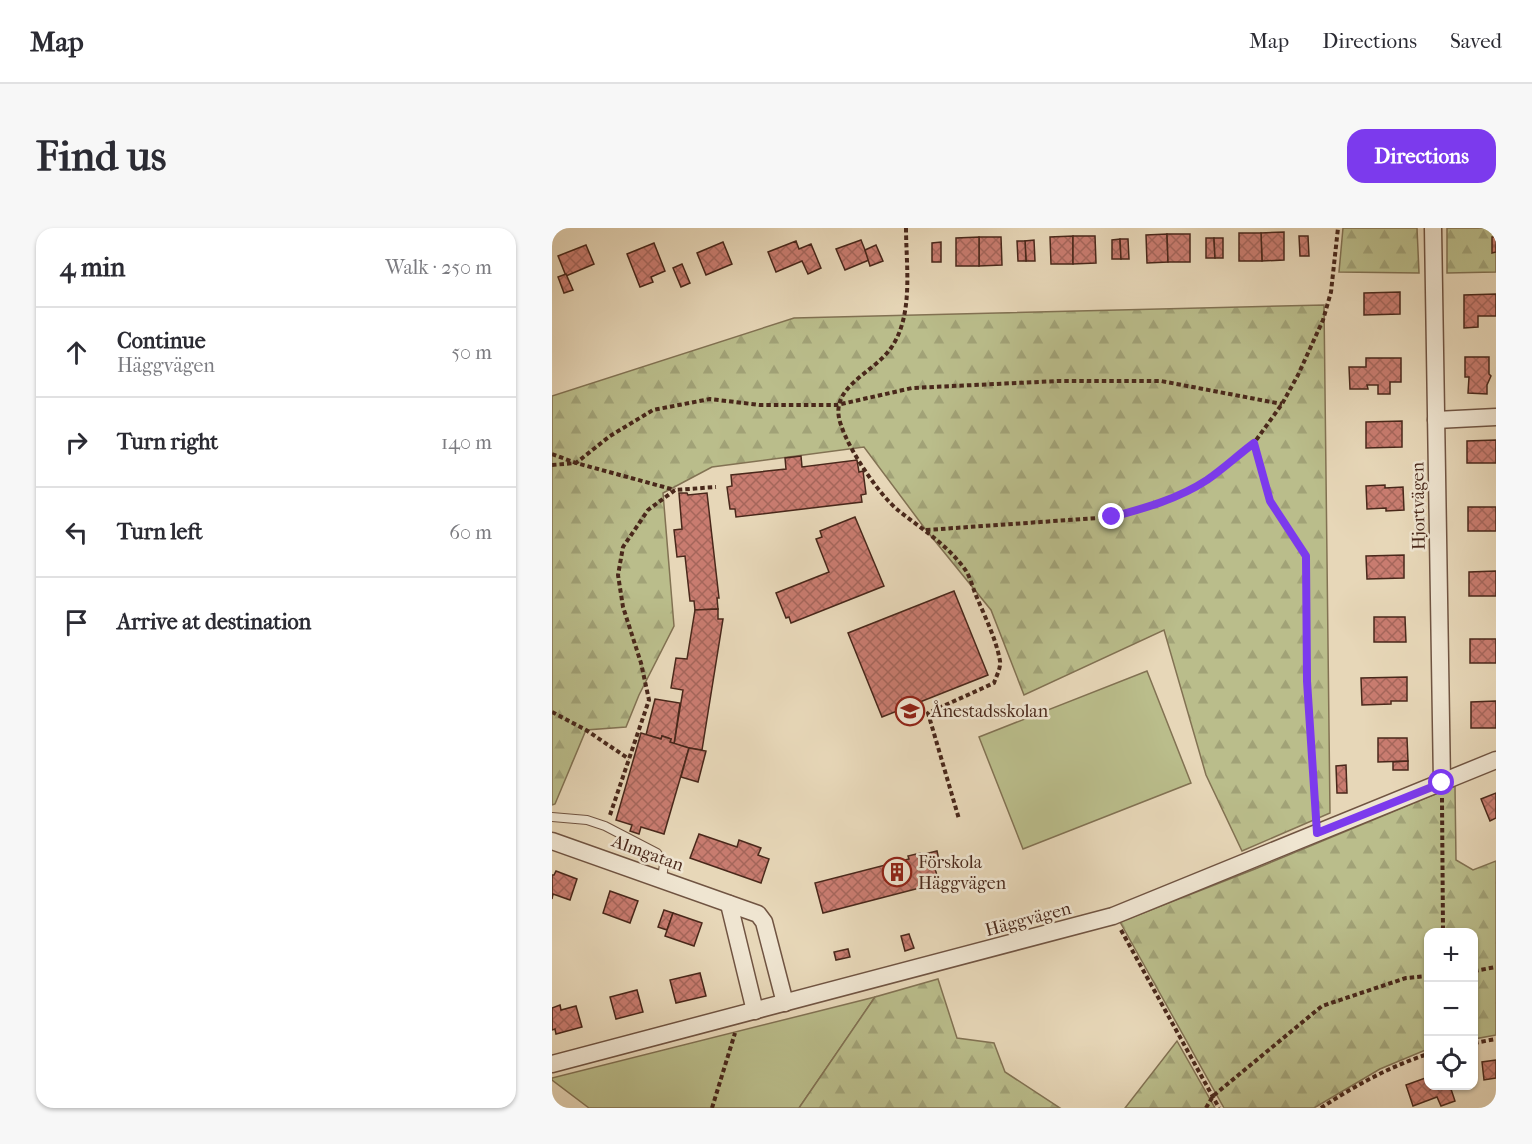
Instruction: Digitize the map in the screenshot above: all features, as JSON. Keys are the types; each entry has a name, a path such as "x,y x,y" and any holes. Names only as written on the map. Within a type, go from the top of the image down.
{"street":[{"name":"Hjortvägen","path":"1433,228 1442,783"},
{"path":"1436,420 1496,417"},
{"name":"Häggvägen","path":"552,1064 1113,916 1496,760"},
{"name":"Almgatan","path":"552,841 753,912 762,918 785,1003"},
{"path":"729,904 748,1013"}],"lane":[{"path":"552,817 587,820 605,826 657,853 664,864 662,879"}],"path":[{"path":"906,228 905,303 898,334 890,350 844,391 837,405 841,425 868,477 897,510 926,530 965,569 992,636 1000,664 994,683 928,713 959,819"},
{"path":"926,530 1112,517 1147,508 1207,480 1254,443 1282,404 1298,375 1323,320 1332,281 1338,228"},
{"path":"552,465 576,463 610,436 653,410 710,399 760,405 837,405 912,388 1058,381 1161,381 1282,404"},
{"path":"1254,443 1270,501 1306,556 1307,681 1317,833"},
{"path":"552,454 576,463 675,490 716,487"},
{"path":"605,826 649,700 641,663 623,607 618,575 623,547 648,510 675,490"},
{"path":"552,712 586,730 629,759"},
{"path":"1442,783 1443,928"},
{"path":"1113,916 1220,1108"},
{"path":"1478,970 1496,967"},
{"path":"1206,1108 1213,1096 1322,1006 1406,978 1424,976"},
{"path":"712,1108 748,1013"},
{"path":"1478,1042 1496,1039"},
{"path":"1321,1108 1398,1066 1424,1056"}],"green space":[{"path":"1343,228 1417,228 1419,273 1339,272"},
{"path":"1447,228 1496,228 1496,272 1447,273"},
{"path":"1324,305 1330,813 1242,851 1206,775 1164,630 1024,695 991,610 926,530 864,447 712,467 663,493 674,626 639,695 626,727 586,730 555,804 552,805 552,396 794,318"},
{"path":"1147,671 1191,783 1023,849 979,737"},
{"path":"1455,786 1456,860 1473,870 1496,861 1496,1035 1478,1038 1478,928 1424,928 1424,1051 1380,1069 1314,1108 1224,1108 1120,922"},
{"path":"938,979 957,1038 994,1043 1005,1072 1060,1108 799,1108 875,997"},
{"path":"875,997 799,1108 589,1108 552,1080 552,1078"},
{"path":"1177,1041 1215,1108 1125,1108"}],"building":[{"path":"1284,232 1284,260 1262,261 1261,233"},
{"path":"1239,233 1261,233 1262,261 1239,261"},
{"path":"1167,234 1168,262 1147,263 1146,235"},
{"path":"1167,234 1190,234 1190,262 1168,262"},
{"path":"1073,236 1073,264 1051,264 1050,237"},
{"path":"1073,236 1095,236 1096,263 1073,264"},
{"path":"1299,236 1308,236 1309,256 1300,256"},
{"path":"979,237 1001,237 1002,265 979,266"},
{"path":"979,237 979,266 956,266 956,238"},
{"path":"1492,237 1496,237 1496,252 1492,253"},
{"path":"1206,238 1214,238 1215,258 1206,258"},
{"path":"1214,238 1223,238 1223,258 1215,258"},
{"path":"1120,239 1121,259 1112,259 1112,240"},
{"path":"1120,239 1128,239 1129,259 1121,259"},
{"path":"861,240 869,260 845,270 836,249"},
{"path":"1034,240 1035,261 1026,261 1025,241"},
{"path":"796,241 799,249 811,244 821,268 808,274 802,261 776,272 768,252"},
{"path":"1017,241 1025,241 1026,261 1018,261"},
{"path":"723,242 732,264 706,275 697,253"},
{"path":"941,242 941,262 932,262 932,243"},
{"path":"654,243 665,271 651,277 653,282 640,287 627,254"},
{"path":"586,245 594,264 566,276 558,256"},
{"path":"876,245 883,261 870,266 865,250"},
{"path":"682,264 690,283 681,287 673,268"},
{"path":"566,274 573,290 564,293 558,277"},
{"path":"1400,292 1400,314 1364,315 1364,293"},
{"path":"1496,294 1496,316 1478,316 1478,327 1464,328 1464,295"},
{"path":"1465,357 1489,357 1491,376 1487,385 1487,394 1468,393 1469,377 1465,377"},
{"path":"1366,358 1401,358 1401,382 1390,382 1390,394 1378,394 1378,385 1367,385 1368,389 1350,389 1349,367 1366,367"},
{"path":"1402,421 1402,447 1366,448 1366,422"},
{"path":"1496,440 1496,463 1467,463 1467,441"},
{"path":"801,456 802,467 857,460 859,472 863,471 866,494 861,495 862,502 736,517 735,509 730,509 727,487 732,486 731,475 786,469 785,458"},
{"path":"1385,485 1385,488 1403,487 1404,510 1367,509 1366,486"},
{"path":"679,493 688,495 707,493 719,598 717,598 718,609 695,610 694,601 690,601 685,556 677,557 674,530 682,529"},
{"path":"1468,507 1496,507 1496,531 1468,531"},
{"path":"855,517 884,586 791,623 789,617 786,618 776,593 829,572 816,539 822,537 820,531"},
{"path":"1404,555 1404,578 1367,579 1366,556"},
{"path":"1496,571 1496,596 1469,596 1469,572"},
{"path":"954,591 988,675 882,717 848,633"},
{"path":"718,609 718,619 723,619 702,750 689,748 674,744 683,690 671,688 676,658 687,659 695,610"},
{"path":"1374,617 1405,617 1406,642 1374,642"},
{"path":"1470,639 1496,639 1496,663 1470,663"},
{"path":"1407,677 1407,701 1362,705 1361,678"},
{"path":"655,699 680,703 674,744 670,742 671,739 662,736 661,739 646,735"},
{"path":"1496,701 1496,728 1471,728 1471,702"},
{"path":"641,733 661,739 662,736 671,739 670,742 689,748 664,834 641,827 639,834 630,831 632,825 616,820"},
{"path":"1378,738 1407,738 1408,761 1378,762"},
{"path":"689,748 706,751 698,782 681,777"},
{"path":"1408,761 1408,770 1393,770 1393,762"},
{"path":"1346,765 1347,793 1337,793 1336,766"},
{"path":"1496,793 1496,818 1490,821 1481,799"},
{"path":"699,834 737,847 739,840 761,848 758,855 769,859 761,883 690,858"},
{"name":"Förskola Häggvägen","path":"937,851 939,860 933,861 939,883 823,913 815,883 909,859 908,856"},
{"path":"556,871 577,879 570,900 553,894 552,899 552,875"},
{"path":"610,891 638,901 630,923 603,913"},
{"path":"664,910 673,913 667,930 658,927"},
{"path":"673,913 702,923 694,946 665,936"},
{"path":"909,934 914,948 905,951 901,936"},
{"path":"848,949 850,957 836,960 834,952"},
{"path":"700,973 706,996 676,1003 670,980"},
{"path":"637,990 643,1012 616,1019 610,997"},
{"path":"560,1005 561,1010 576,1006 582,1027 556,1034 555,1029 552,1030 552,1008"},
{"path":"1496,1060 1496,1078 1484,1080 1482,1062"},
{"path":"1424,1078 1424,1090 1451,1090 1455,1101 1441,1106 1437,1097 1413,1106 1406,1085"}],"place":[{"name":"Ånestadsskolan","path":"910,711"},
{"name":"Förskola Häggvägen","path":"897,872"}],"route":[{"path":"1112,517 1147,508 1207,480 1254,443 1270,501 1306,556 1307,681 1317,833 1442,783"}]}
